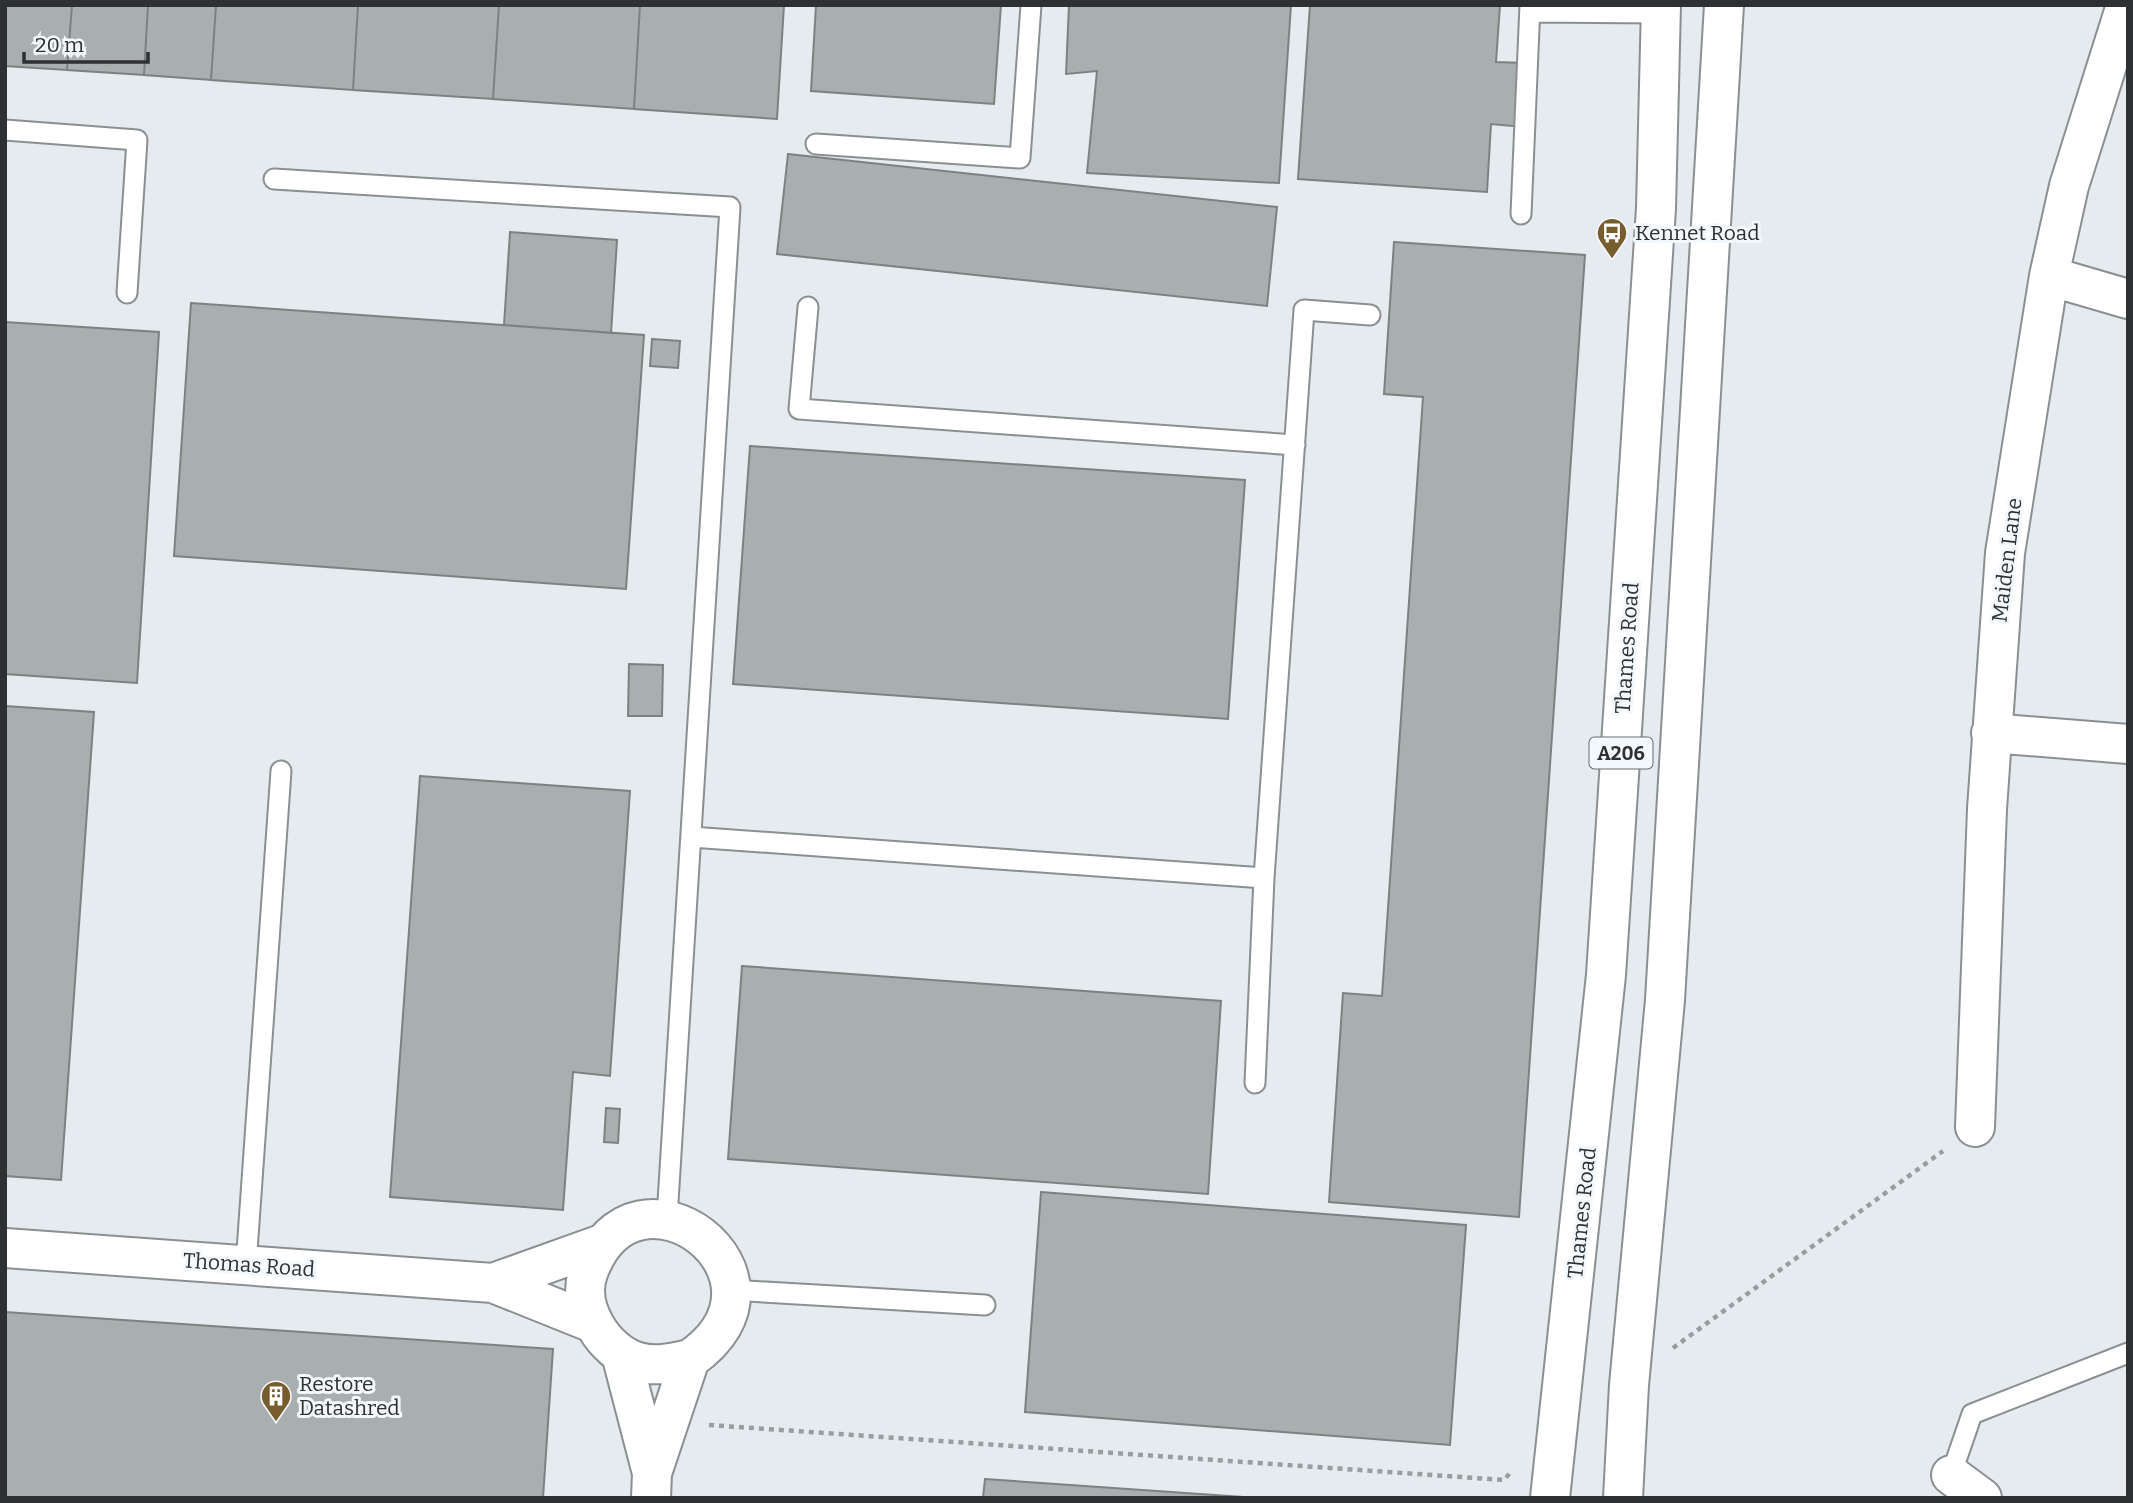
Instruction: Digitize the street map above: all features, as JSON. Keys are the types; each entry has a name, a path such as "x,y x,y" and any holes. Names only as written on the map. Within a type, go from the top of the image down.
{"main road":[{"name":"A206","path":"1623,1498 1629,1385 1665,1000 1724,5"},
{"name":"Maiden Lane","path":"1975,1128 1991,733 2005,553 2049,276 2069,186 2126,5"},
{"name":"Thames Road","path":"1550,1498 1607,961 1656,208 1661,9"},
{"path":"2049,276 2128,299"},
{"path":"1991,733 2128,744"},
{"name":"Thomas Road","path":"493,1283 602,1244 621,1228 646,1220 667,1218 694,1229 716,1248 728,1269 730,1290 727,1318 704,1350 690,1359 652,1485"},
{"path":"593,1323 586,1303 586,1278 602,1244"},
{"name":"Thomas Road","path":"5,1248 493,1283 593,1323 621,1354 652,1485"},
{"path":"621,1354 637,1362 664,1365 690,1359"},
{"path":"1951,1475 1982,1498"}],"lane":[{"path":"816,144 1020,158 1031,5"},
{"path":"1521,214 1530,9 1661,9"},
{"path":"5,130 137,140 127,293"},
{"path":"274,179 730,207 667,1218"},
{"path":"808,307 799,409 1295,445"},
{"path":"1255,1083 1264,878 1304,310 1370,315"},
{"path":"246,1265 281,771"},
{"path":"691,837 1264,878"},
{"path":"730,1290 985,1305"},
{"path":"1951,1475 1972,1414 2128,1353"}],"path":[{"path":"1669,1351 1975,1128"},
{"path":"669,1423 1504,1480 1512,1471"}],"building":[{"path":"6,5 72,5 67,70 5,66"},
{"path":"72,5 148,5 144,75 67,70"},
{"path":"148,5 216,5 211,80 144,75"},
{"path":"216,5 358,5 353,90 211,80"},
{"path":"358,5 499,5 493,99 353,90"},
{"path":"499,5 640,5 634,109 493,99"},
{"path":"640,5 784,5 777,119 634,109"},
{"path":"816,5 1001,5 994,104 811,91"},
{"path":"1069,5 1291,5 1279,183 1087,173 1097,71 1066,74"},
{"path":"1310,5 1500,5 1496,62 1527,63 1523,127 1491,124 1487,192 1298,179"},
{"path":"788,154 1277,207 1267,306 777,254"},
{"path":"510,232 617,240 611,333 504,325"},
{"path":"1394,242 1585,255 1519,1217 1329,1202 1343,993 1382,996 1423,397 1384,394"},
{"path":"191,303 644,335 626,589 174,556"},
{"path":"5,322 159,332 137,683 5,674"},
{"path":"652,339 680,341 678,368 650,366"},
{"path":"750,446 1245,480 1228,719 733,684"},
{"path":"629,664 663,665 662,716 628,716"},
{"path":"5,706 94,712 61,1180 5,1176"},
{"path":"420,776 630,791 610,1076 573,1072 563,1210 390,1197"},
{"path":"742,966 1221,1001 1208,1194 728,1159"},
{"path":"606,1108 620,1109 618,1143 604,1142"},
{"path":"1041,1192 1466,1225 1450,1445 1025,1412"},
{"name":"Restore Datashred","path":"5,1312 553,1349 543,1498 5,1498"},
{"path":"985,1479 1258,1498 983,1498"}],"place":[{"name":"Kennet Road","path":"1612,260"},
{"name":"Restore Datashred","path":"276,1423"}]}
